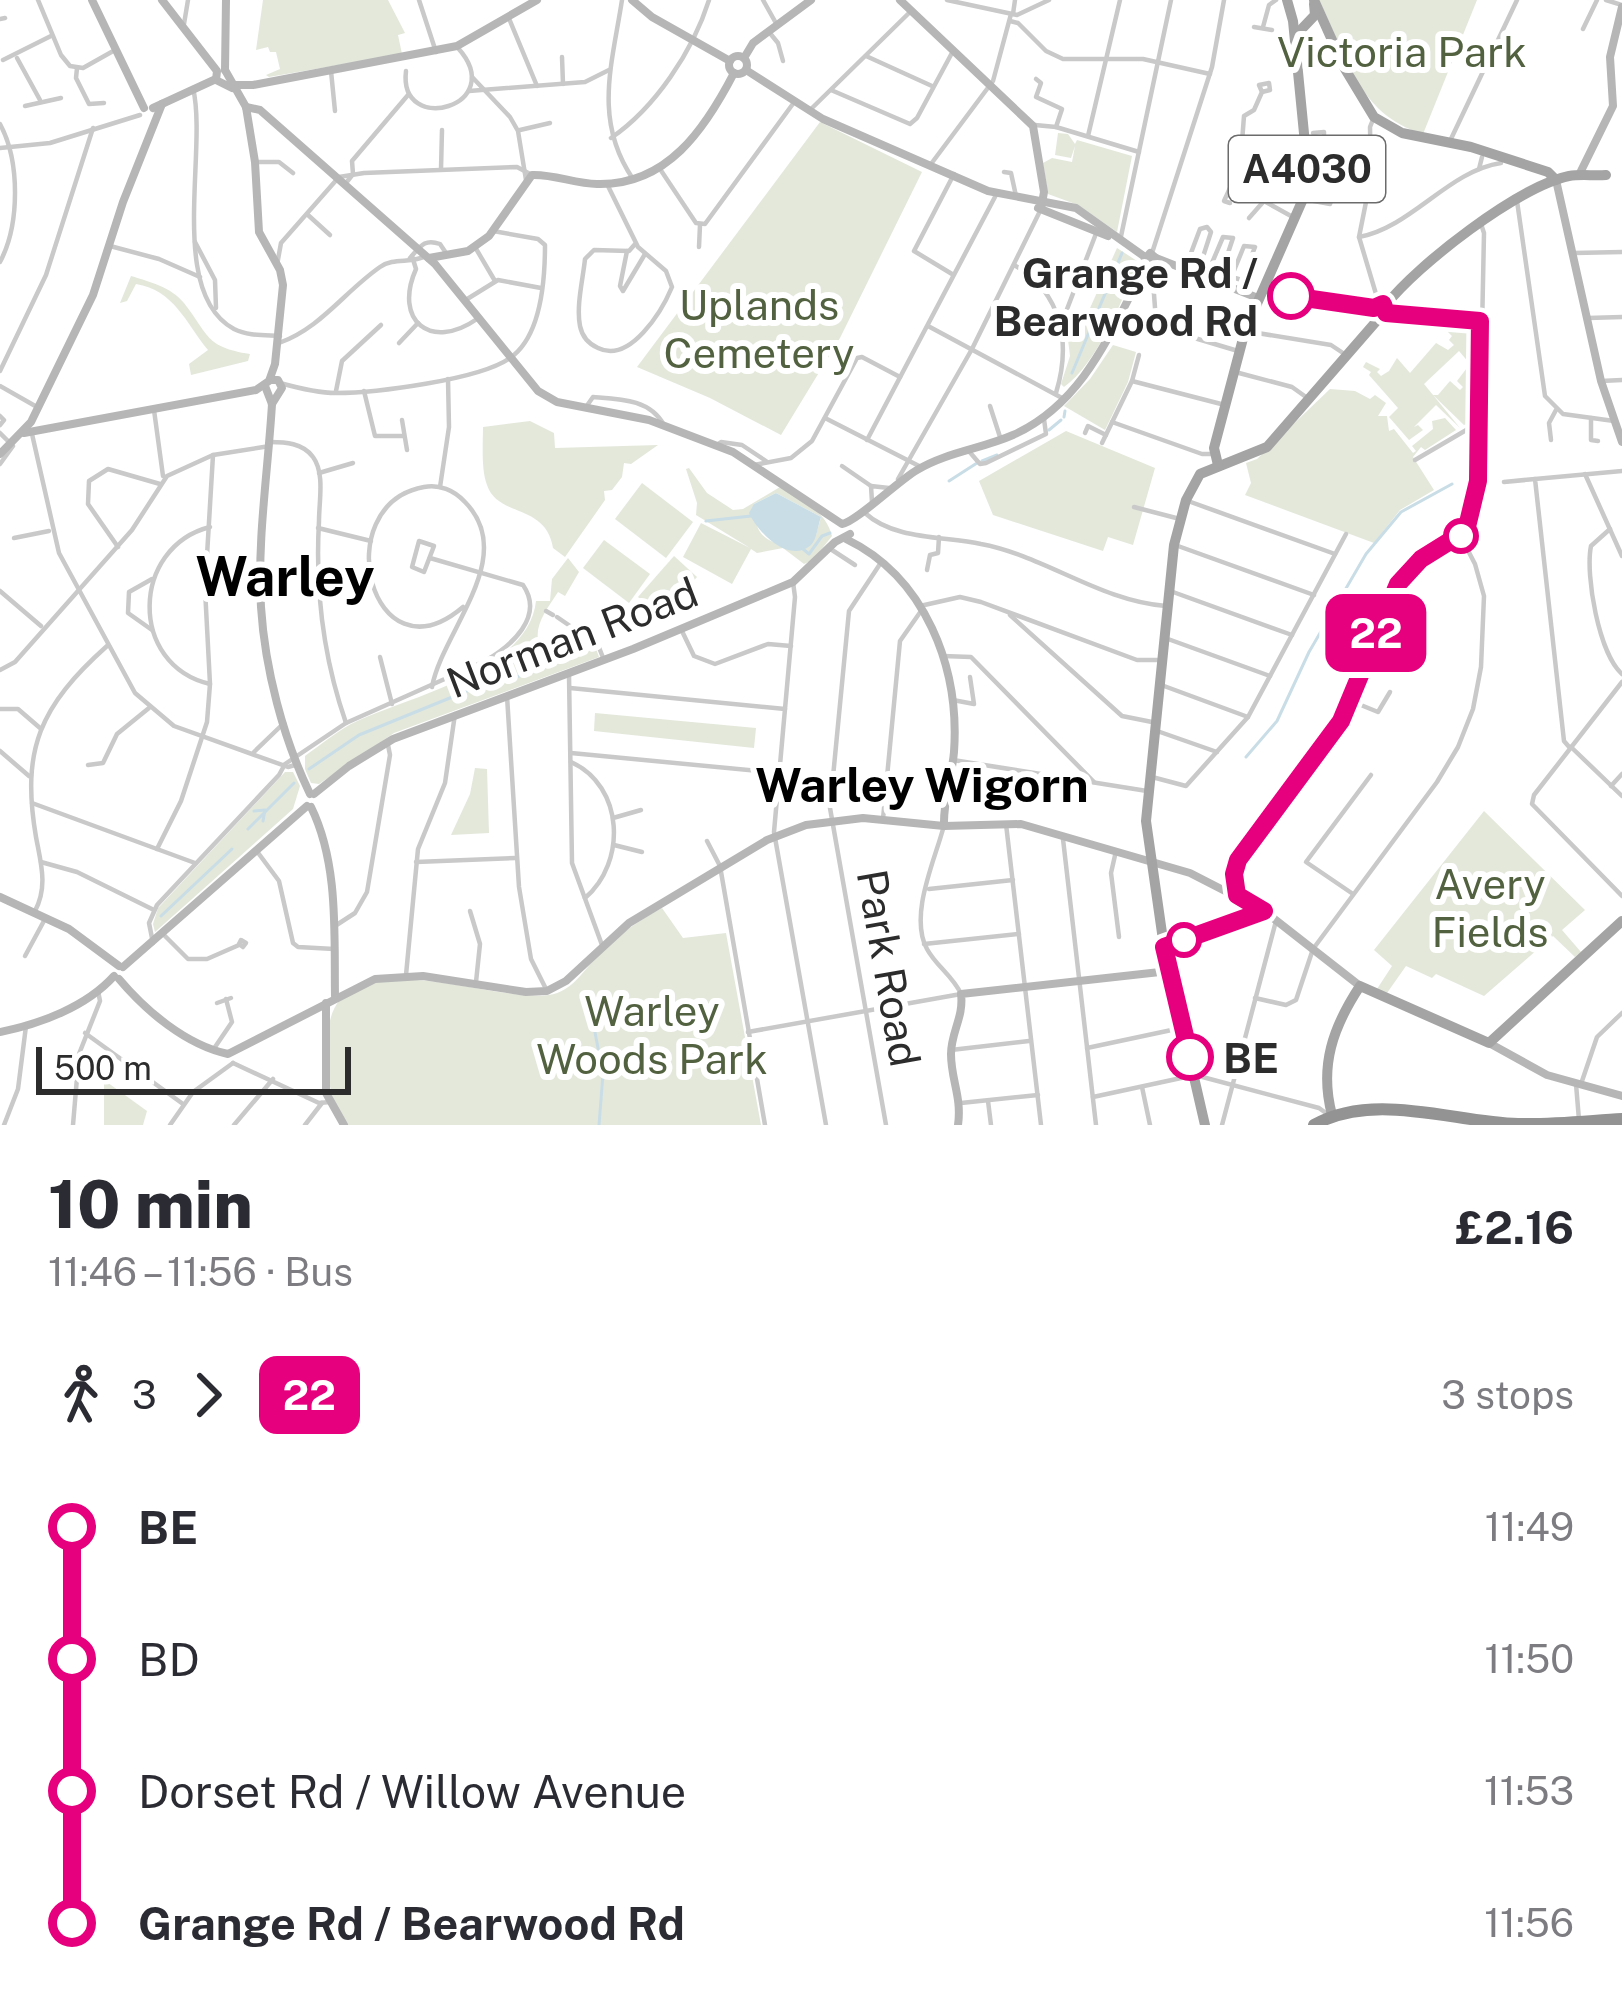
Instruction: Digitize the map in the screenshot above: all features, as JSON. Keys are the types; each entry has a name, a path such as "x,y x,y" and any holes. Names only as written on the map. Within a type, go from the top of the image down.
{"highway":[{"path":"1314,1125 1331,1116 1372,1109 1514,1124 1622,1119"}],"main road":[{"name":"A4030","path":"1287,0 1302,23"},
{"name":"A4030","path":"1216,460 1245,331 1303,199 1308,134 1294,40 1302,23 1316,12 1313,0"},
{"name":"A4030","path":"1313,0 1374,118 1402,133 1556,179"},
{"name":"A4030","path":"1302,23 1318,22 1329,34"},
{"path":"1205,1125 1164,947 1146,821 1148,776 1163,686 1167,590 1186,500 1216,460 1263,450 1412,273 1480,224 1556,179 1579,173 1613,176"},
{"path":"1331,1116 1326,1081 1329,1046 1360,986 1490,1043 1622,921"}],"street":[{"path":"38,0 66,63 77,68 115,50"},
{"path":"92,0 151,114 149,139 94,295 37,407 31,430 51,530 76,590 124,677 149,708 174,726 285,764 297,761 346,723 392,706 495,655 527,622 531,603 524,586 430,558"},
{"path":"162,0 242,95 255,162 256,214 283,285 271,389 261,606 284,723 316,819 334,926 326,1102 305,1125"},
{"path":"183,30 188,0"},
{"path":"224,77 226,0"},
{"path":"419,0 436,52"},
{"path":"0,148 50,143 151,114 193,88 224,77 253,85 436,52 457,46 537,0"},
{"path":"622,0 608,108 611,138 633,180"},
{"path":"529,178 608,184 660,170 692,141 718,106 734,74 730,61 632,0"},
{"path":"611,138 641,112 692,40 709,0"},
{"path":"763,0 783,61"},
{"path":"811,0 754,44 744,58 746,70 811,110 997,194 1076,208 1148,260 1200,266 1231,278 1244,278 1255,247 1244,246 1231,278"},
{"path":"947,0 1013,19 1053,56 1158,62 1210,74"},
{"path":"932,164 990,86 1015,0"},
{"path":"1013,19 1049,0"},
{"path":"1088,136 1120,0"},
{"path":"1120,242 1172,0"},
{"path":"1224,0 1210,74 1148,260 1161,328 1239,351"},
{"path":"1263,27 1269,5 1276,0"},
{"path":"1450,144 1517,0"},
{"path":"1582,29 1597,0"},
{"path":"1579,173 1613,106 1610,64 1622,6 1606,0"},
{"path":"811,110 866,56 905,4 1033,126 1056,127 1139,152"},
{"path":"508,16 537,86"},
{"path":"1254,27 1272,30"},
{"path":"3,60 53,35"},
{"path":"408,95 428,108 441,108 469,92 471,64 457,46"},
{"path":"831,90 910,124 953,51"},
{"path":"15,56 40,100"},
{"path":"730,61 736,56 744,58"},
{"path":"866,56 934,87"},
{"path":"562,57 563,84"},
{"path":"469,92 595,80 611,67"},
{"path":"77,68 81,96 89,104 104,103"},
{"path":"734,74 746,70"},
{"path":"331,71 335,110"},
{"path":"353,174 352,161 408,95 406,71"},
{"path":"473,78 518,131 529,178"},
{"path":"1036,80 1041,82 1036,97 1063,109 1056,127"},
{"path":"242,95 253,85"},
{"path":"193,88 195,242 200,277 214,312 235,330 299,336 385,263 446,256 475,247 493,231 529,178"},
{"path":"1262,92 1254,110 1244,116 1238,143 1250,158 1264,201 1296,218"},
{"path":"25,106 61,98"},
{"path":"700,226 795,101"},
{"path":"247,110 260,110 343,180 464,301 540,387 582,407 664,425 749,463 812,500 842,533 908,588 943,656 953,700 953,760 944,826 921,921 924,944 961,994 963,1010 951,1050 961,1103 958,1125"},
{"path":"1374,118 1371,177 1359,237 1382,309"},
{"path":"0,124 10,148 12,216 0,262"},
{"path":"518,131 550,124"},
{"path":"842,466 872,486 892,486 912,461 1042,205 1033,126"},
{"path":"0,371 46,275 93,128"},
{"path":"441,169 442,130"},
{"path":"1308,134 1324,132 1324,138"},
{"path":"1250,158 1274,152"},
{"path":"1359,237 1382,232 1488,159"},
{"path":"255,162 279,162 293,173"},
{"path":"277,265 281,243 353,174 523,168"},
{"path":"660,170 700,226 699,247"},
{"path":"1004,172 1011,173 1016,199"},
{"path":"954,174 914,251 954,275"},
{"path":"1556,179 1601,381 1622,442"},
{"path":"1225,204 1230,188 1255,181"},
{"path":"608,184 636,243 669,274 670,293 632,344 620,350 601,350 587,340 580,324 585,259 593,250 643,253"},
{"path":"1303,199 1330,204 1335,190"},
{"path":"867,440 997,194"},
{"path":"1249,218 1250,209 1264,201"},
{"path":"1517,201 1545,396 1556,410 1617,423"},
{"path":"1042,205 1120,242"},
{"path":"307,214 330,236"},
{"path":"1232,892 1234,874 1254,834 1319,753 1351,700 1398,584 1426,555 1460,537 1473,512 1479,472 1484,232 1480,224"},
{"path":"1183,264 1200,229 1207,227 1211,232 1200,266"},
{"path":"0,454 31,430 271,389 336,393 448,380 510,358 532,328 541,288 542,241 493,231"},
{"path":"1029,330 1060,320 1097,231"},
{"path":"1209,269 1223,237 1229,236 1234,241 1221,274"},
{"path":"195,242 215,280 214,312"},
{"path":"446,256 444,247 436,242 423,243 407,294 411,315 444,334 478,319"},
{"path":"264,244 281,243"},
{"path":"636,243 628,251 623,291 643,253"},
{"path":"110,245 200,277"},
{"path":"475,247 495,281"},
{"path":"1573,253 1622,251"},
{"name":"Norman Road","path":"0,1032 26,1026 98,991 310,799 387,742 604,660 793,581 872,502 922,466 1005,439 1044,415 1107,345 1148,260"},
{"path":"1183,264 1260,294 1480,321"},
{"path":"928,326 1059,396 1065,355 1060,320 1041,289 1014,266"},
{"path":"464,301 495,281 541,288"},
{"path":"1588,318 1622,317"},
{"path":"399,344 418,322"},
{"path":"336,393 342,361 377,325"},
{"path":"1245,331 1336,347 1346,356"},
{"path":"1102,443 1132,381 1139,355"},
{"path":"749,463 781,461 800,453 859,356 900,377"},
{"path":"1233,371 1296,388 1309,399"},
{"path":"440,487 449,427 448,380"},
{"path":"1601,381 1622,380"},
{"path":"1132,381 1225,405"},
{"path":"0,386 37,407"},
{"path":"364,391 375,436 404,436"},
{"path":"990,406 1015,451"},
{"path":"154,410 161,479"},
{"path":"1551,440 1546,423 1556,410"},
{"path":"968,448 980,464 1015,451 1046,434 1044,415"},
{"path":"0,416 4,420 0,429 12,443 0,464"},
{"path":"825,418 922,466"},
{"path":"1591,418 1593,443"},
{"path":"402,420 407,450"},
{"path":"1112,422 1216,460"},
{"path":"1415,460 1480,422"},
{"path":"1085,433 1088,426 1106,435"},
{"path":"720,448 721,442 742,445 766,461"},
{"path":"0,670 15,662 118,547 161,479 213,454 291,443 314,457 319,473 323,633 346,723"},
{"path":"157,849 204,738 210,684 206,589 213,454"},
{"path":"319,473 353,463"},
{"path":"118,547 88,504 89,481 108,469 161,479"},
{"path":"1504,482 1622,471"},
{"path":"1585,474 1622,556"},
{"path":"1535,479 1564,741 1622,796"},
{"path":"432,687 481,573 484,548 475,515 459,496 427,486 401,496 386,511 371,541 371,587 388,613 406,622 428,626 463,607"},
{"path":"872,486 872,502"},
{"path":"1186,500 1335,554"},
{"path":"1134,507 1180,519"},
{"path":"863,511 880,526 987,544 1139,604 1166,606"},
{"path":"210,684 177,667 158,645 148,608 152,579 168,551 211,527"},
{"path":"318,528 371,541"},
{"path":"1610,529 1591,546 1587,570 1609,659 1622,678 1534,795 1532,804 1622,896"},
{"path":"14,538 51,530"},
{"path":"842,533 855,565"},
{"path":"1148,776 1184,788 1248,716 1346,534"},
{"path":"927,570 930,555 938,553 939,537"},
{"path":"1255,998 1293,1003 1312,949 1442,774 1473,709 1481,667 1484,596 1475,564 1460,537"},
{"path":"419,541 433,544 430,558 424,572 412,567 419,541"},
{"path":"1174,545 1314,595"},
{"name":"Park Road","path":"881,562 848,611 832,821 886,1125"},
{"path":"152,579 129,592 128,613 152,630"},
{"path":"793,581 796,592 774,836 826,1125"},
{"path":"1167,590 1292,635"},
{"path":"0,591 43,627"},
{"path":"884,819 900,641 921,608 960,597 1137,660 1165,660"},
{"path":"1005,610 1122,716 1216,752"},
{"path":"552,615 568,620 576,635"},
{"path":"1028,632 1034,621"},
{"path":"682,629 694,656 715,664 768,644 790,646"},
{"path":"560,644 576,635 596,640 604,660"},
{"path":"1166,638 1270,676"},
{"path":"35,910 44,891 29,776 42,729 76,676 107,646"},
{"path":"943,656 971,657 1094,782"},
{"path":"380,657 392,706"},
{"path":"568,673 571,856 582,899 602,945"},
{"path":"953,700 974,704 970,677"},
{"path":"1163,686 1248,716"},
{"path":"570,688 785,709"},
{"path":"1351,700 1378,712 1390,692"},
{"path":"507,695 516,858 528,945 547,991"},
{"path":"88,765 104,763 117,734 149,708"},
{"path":"0,710 18,709 42,729"},
{"path":"406,975 416,862 422,835 445,783 455,714"},
{"path":"254,752 284,723"},
{"path":"334,926 356,913 367,892 390,755 387,742"},
{"path":"0,751 29,776"},
{"path":"571,753 779,772"},
{"path":"953,760 1147,790"},
{"path":"571,762 601,788 614,818 614,845 604,875 582,899"},
{"path":"153,943 149,923 154,910 280,775 285,764"},
{"path":"1612,786 1622,774"},
{"path":"1353,894 1306,862 1371,775"},
{"path":"30,803 195,862"},
{"path":"614,818 641,810"},
{"path":"170,1125 183,1104 234,1058 364,981 406,975 547,991 566,981 629,923 720,866 774,836 832,821 1006,824 1064,835 1155,862 1232,892 1264,911 1360,986"},
{"path":"1006,824 1041,1125"},
{"path":"1064,835 1096,1125"},
{"path":"707,842 720,866 765,1125"},
{"path":"614,845 642,852"},
{"path":"256,850 279,881 293,943 334,949"},
{"path":"1116,851 1112,875 1120,937"},
{"path":"416,862 516,858"},
{"path":"41,862 77,872 154,910"},
{"path":"928,890 1012,880"},
{"path":"3,900 35,910 106,955 136,1001 172,1027 217,1055 234,1058 326,1102 344,1125"},
{"path":"470,911 480,944 476,982"},
{"path":"1164,947 1264,911"},
{"path":"25,956 46,916"},
{"path":"1222,1125 1276,920"},
{"path":"163,934 188,959 207,959 239,945"},
{"path":"924,944 1019,934"},
{"path":"748,1032 961,994 1169,971"},
{"path":"73,1125 75,1079 85,1033 100,1001 98,991"},
{"path":"214,1074 232,1022 228,998 217,1003"},
{"path":"83,1001 91,1010 91,1019"},
{"path":"1579,1124 1578,1084 1597,1037 1622,1013"},
{"path":"4,1125 18,1089 26,1026"},
{"path":"1087,1048 1182,1028"},
{"path":"85,1033 183,1104"},
{"path":"951,1050 1031,1041"},
{"path":"1490,1043 1540,1072 1622,1096"},
{"path":"234,1058 244,1065"},
{"path":"1092,1097 1195,1075 1319,1108 1331,1116"},
{"path":"234,1125 273,1079"},
{"path":"1142,1087 1150,1125"},
{"path":"961,1103 1038,1095"},
{"path":"988,1100 991,1125"}],"green space":[{"path":"263,0 388,0 405,33 398,35 402,54 269,77 266,75 280,69 276,52 268,47 256,50"},
{"name":"Victoria Park","path":"1319,0 1477,0 1423,134 1383,113 1369,98"},
{"name":"Uplands Cemetery","path":"820,122 922,172 840,338 781,435 637,367"},
{"path":"1058,133 1068,134 1075,144 1077,140 1132,156 1117,232 1078,205 1048,194 1043,163 1052,158 1072,162 1075,146 1071,158 1055,155"},
{"path":"1117,248 1137,261 1132,276 1098,347 1064,387 1068,340 1077,337"},
{"path":"131,276 173,293 210,338 224,348 250,354 248,361 191,375 189,364 208,350 170,300 149,287 136,284 127,301 120,303"},
{"path":"1461,321 1470,322 1478,331 1476,420 1464,425 1433,395 1460,428 1436,405 1414,427 1423,430 1409,440 1389,417 1398,408 1363,367 1366,362 1380,369 1381,376 1397,358 1410,373 1436,343 1448,350 1454,345 1445,329","holes":["1459,351 1470,364 1457,381 1463,387 1460,390 1450,381 1433,395 1424,384"]},
{"path":"1113,345 1136,352 1128,382 1105,430 1064,406"},
{"path":"1330,389 1355,391 1370,399 1375,395 1386,403 1378,416 1387,416 1389,431 1394,429 1413,453 1412,446 1433,429 1432,421 1445,418 1456,430 1425,450 1421,447 1413,457 1434,490 1400,510 1374,543 1245,495 1251,483 1246,463 1257,459"},
{"path":"530,421 554,433 555,448 658,445 631,464 624,463 622,477 612,490 604,491 605,500 565,557 553,548 541,524 501,502 485,479 483,427"},
{"path":"1066,431 1155,468 1133,545 1108,537 1103,551 993,515 979,481"},
{"path":"686,469 707,493 733,510 780,487 818,513 829,527 832,536 804,564 783,548 757,553 751,549 732,584 683,557 701,523 750,548 696,515","holes":["776,493 821,517 816,535 794,550 763,536 754,504"]},
{"path":"642,483 693,522 666,558 615,519"},
{"path":"604,540 650,574 629,603 583,568"},
{"path":"674,556 697,577 661,618 638,597"},
{"path":"568,558 579,572 565,596 558,592 547,609 538,641 547,659 580,640 594,643 599,657 394,733 319,784 311,783 305,756 333,735 461,679 511,647 528,626 536,601 550,601 552,579"},
{"path":"595,713 756,728 754,748 594,731"},
{"path":"475,768 487,769 489,833 451,835 470,794"},
{"path":"285,772 293,772 300,786 293,809 155,932 158,908"},
{"name":"Avery Fields","path":"1484,811 1585,910 1562,930 1581,952 1575,957 1553,936 1484,996 1406,966 1387,993 1377,989 1392,966 1374,950"},
{"name":"Warley Woods Park","path":"662,908 683,938 726,933 761,1125 346,1125 332,1093 328,1037 336,1005 357,987 387,980 422,980 529,995 554,994 575,981 616,938"},
{"path":"104,1080 147,1111 143,1125 104,1125"}],"water":[{"path":"776,493 821,517 811,545 793,551 783,548 759,528 749,513 754,504"}],"waterway":[{"path":"1072,373 1122,253"},
{"path":"1064,417 1065,411"},
{"path":"1049,430 1061,420"},
{"path":"982,461 997,455"},
{"path":"949,481 977,463"},
{"path":"1246,757 1277,721 1309,652 1366,554 1401,512 1452,484"},
{"path":"706,521 751,516"},
{"path":"803,549 809,554 830,533"},
{"path":"511,680 566,652"},
{"path":"309,769 359,735 467,691"},
{"path":"248,829 294,783"},
{"path":"254,811 265,810 263,821"},
{"path":"161,916 232,849"},
{"path":"588,996 603,1074 599,1125"}],"bus line":[{"name":"22","path":"1190,1057 1164,947 1264,911 1237,895 1238,860 1341,721 1398,584 1421,559 1466,531 1478,484 1480,321 1386,313 1383,304 1374,308 1291,296"}],"place":[{"name":"Grange Rd / Bearwood Rd","path":"1291,296"},
{"name":"BE","path":"1190,1057"}],"district":[{"name":"Warley","path":"285,576"},
{"name":"Warley Wigorn","path":"922,784"}]}
